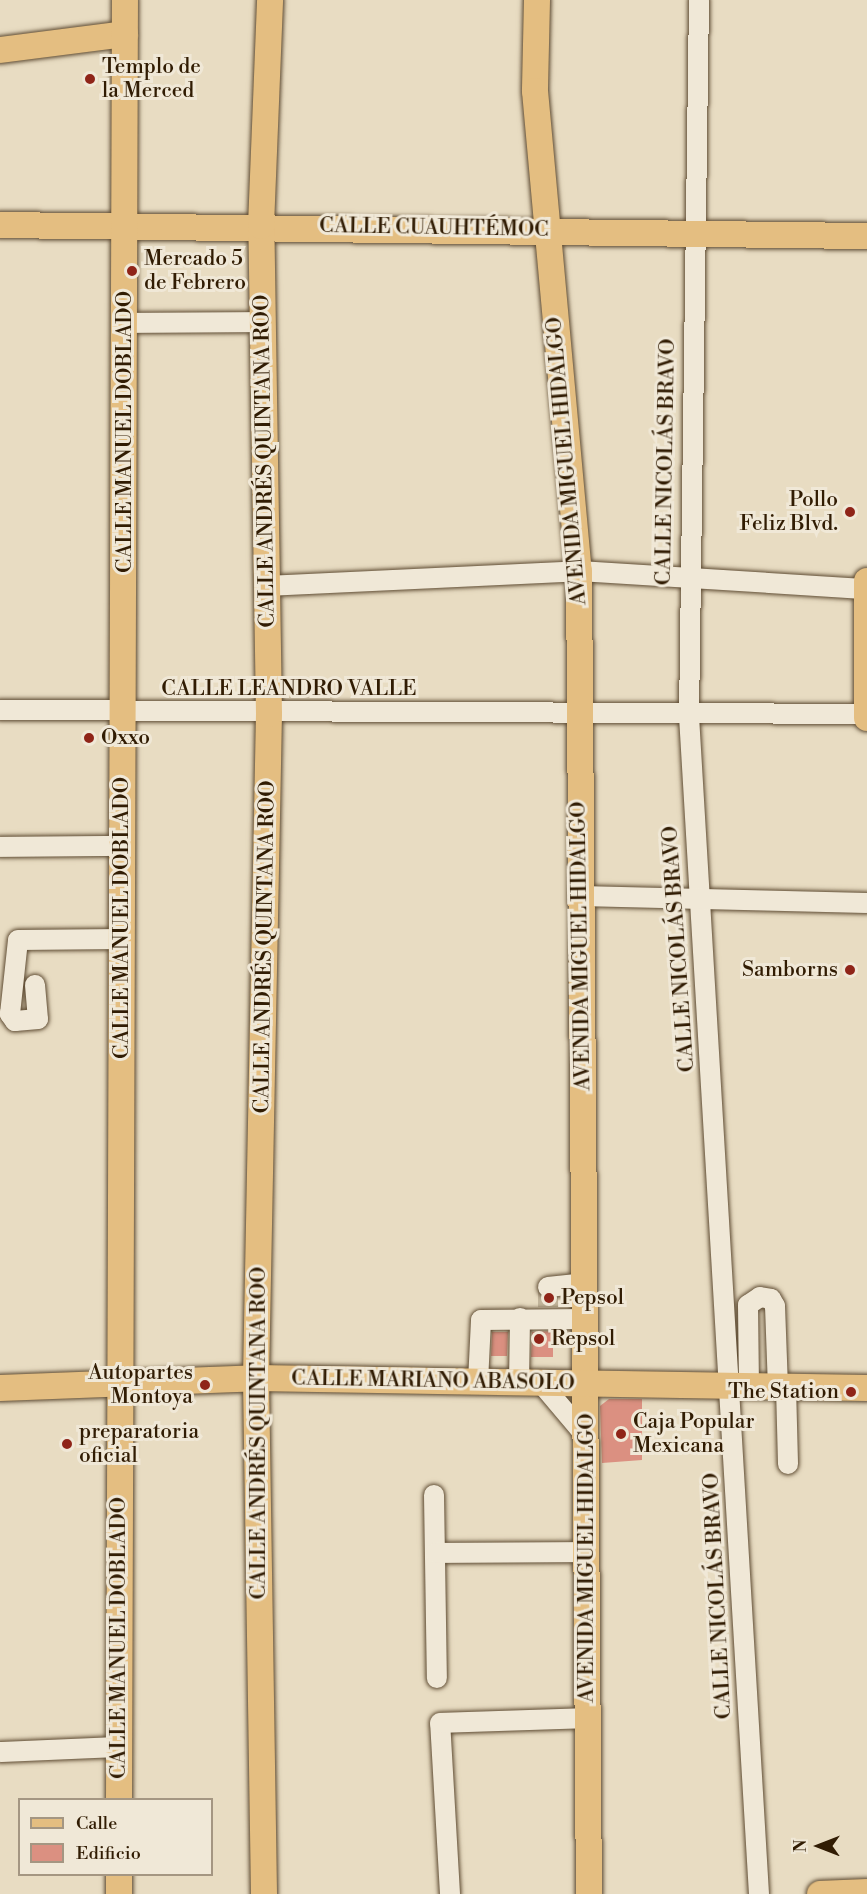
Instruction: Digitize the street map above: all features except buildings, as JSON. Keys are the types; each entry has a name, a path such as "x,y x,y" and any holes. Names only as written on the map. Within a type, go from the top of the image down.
{"main road":[{"name":"CALLE MANUEL DOBLADO","path":"119,1798 125,0"},
{"name":"CALLE ANDRÉS QUINTANA ROO","path":"264,1894 256,1378 269,714 261,226 270,0"},
{"name":"AVENIDA MIGUEL HIDALGO","path":"537,0 535,91 579,571 589,1894"},
{"path":"0,50 125,34"},
{"name":"CALLE CUAUHTÉMOC","path":"0,225 547,229 867,236"},
{"path":"867,581 867,715"},
{"name":"CALLE MARIANO ABASOLO","path":"0,1388 256,1378 867,1388"},
{"path":"119,1876 119,1894"},
{"path":"820,1894 867,1892"}],"street":[{"name":"CALLE NICOLÁS BRAVO","path":"699,0 693,231 689,716 700,901 740,1387 759,1894"},
{"path":"125,322 263,322"},
{"path":"266,586 579,571 867,589"},
{"name":"CALLE LEANDRO VALLE","path":"0,710 269,714 867,715"},
{"path":"0,847 122,846"},
{"path":"580,896 700,901 867,903"},
{"path":"35,985 38,1019 15,1021 10,1014 18,940 122,939"},
{"path":"548,1287 584,1283"},
{"path":"740,1387 748,1305 760,1297 771,1299 775,1306 788,1464"},
{"path":"478,1382 481,1320 548,1314 585,1319"},
{"path":"520,1318 530,1383 585,1435"},
{"path":"434,1496 437,1678"},
{"path":"436,1553 586,1552"},
{"path":"450,1894 440,1723 588,1718"},
{"path":"0,1752 119,1747"}],"tunnel":[{"path":"548,1287 548,1309"}],"place":[{"name":"Templo de la Merced","path":"90,79"},
{"name":"Mercado 5 de Febrero","path":"132,271"},
{"name":"Pollo Feliz Blvd.","path":"850,512"},
{"name":"Oxxo","path":"89,738"},
{"name":"Samborns","path":"850,970"},
{"name":"Pepsol","path":"549,1298"},
{"name":"Repsol","path":"539,1339"},
{"name":"Autopartes Montoya","path":"205,1385"},
{"name":"The Station","path":"851,1392"},
{"name":"Caja Popular Mexicana","path":"621,1434"},
{"name":"preparatoria oficial","path":"67,1444"}]}
